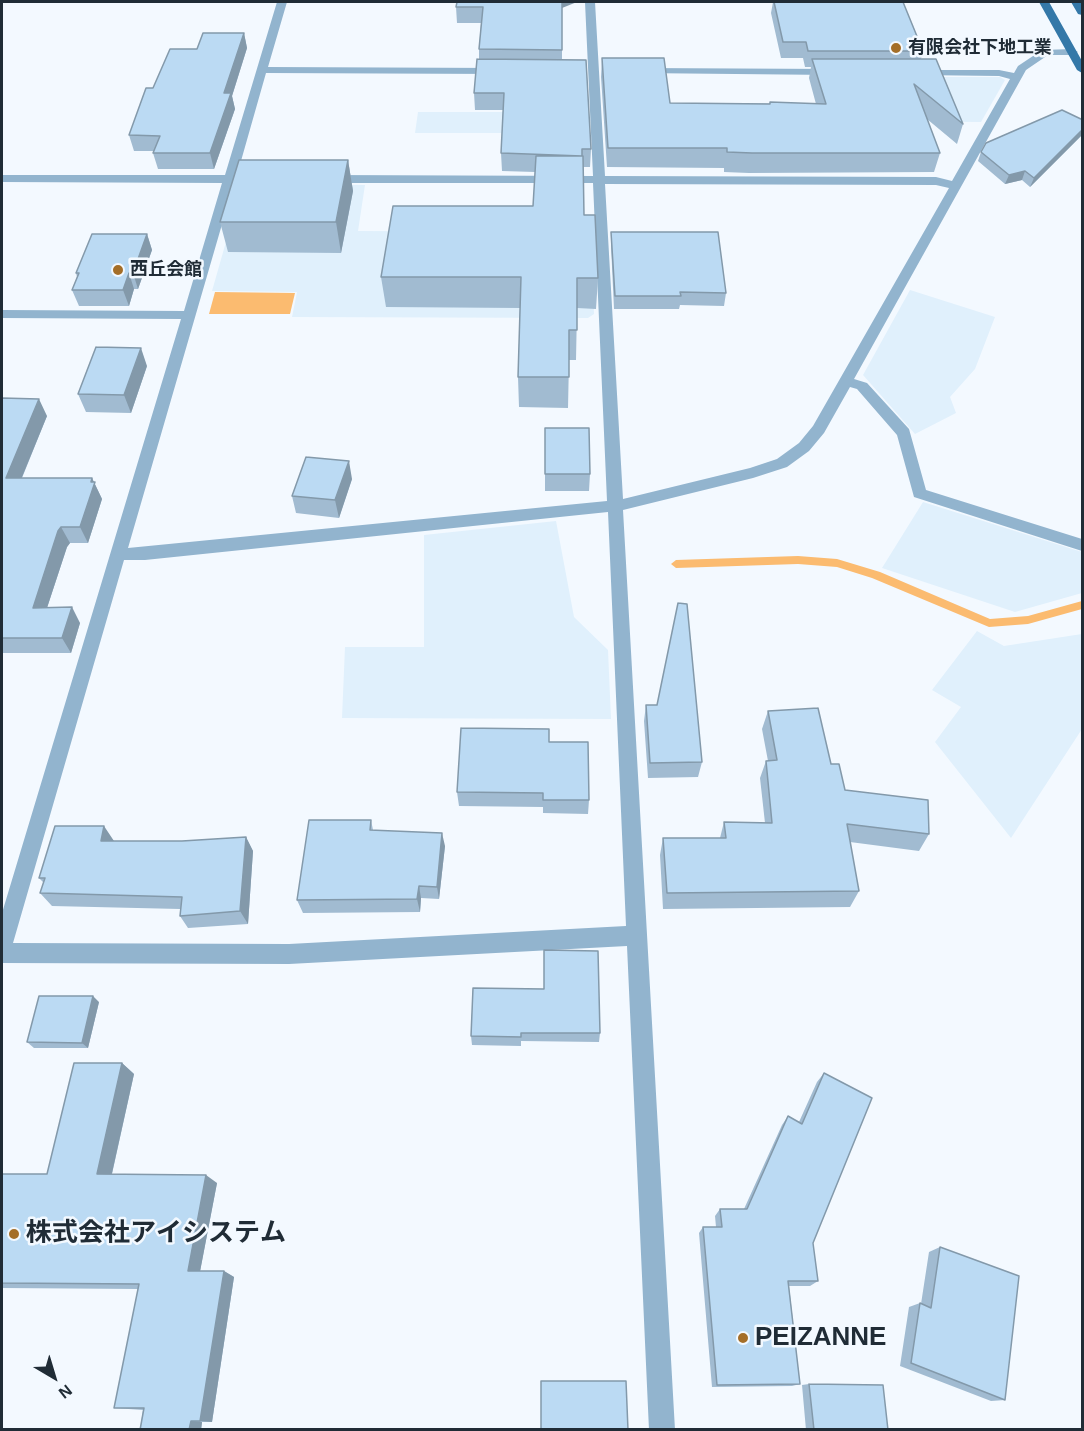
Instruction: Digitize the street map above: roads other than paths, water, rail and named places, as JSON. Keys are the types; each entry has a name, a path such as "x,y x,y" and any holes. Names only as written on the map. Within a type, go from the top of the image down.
{"main road":[{"path":"1044,2 1083,70"},
{"path":"1076,2 1083,12"}],"street":[{"path":"2,945 282,2"},
{"path":"590,2 662,1430"},
{"path":"118,554 145,554 630,504 753,473 782,463 804,447 819,429 1022,68 1046,52 1072,52"},
{"path":"262,70 511,71"},
{"path":"629,71 844,72"},
{"path":"904,72 999,73 1017,77"},
{"path":"2,178 253,179"},
{"path":"313,179 936,180 956,186"},
{"path":"2,314 189,315"},
{"path":"846,381 862,386 904,433 919,493 1083,544"},
{"path":"2,953 289,954 637,936"}],"waterway":[{"path":"676,564 798,560 837,563 876,575 989,623 1028,620 1082,605"}],"place":[{"name":"有限会社下地工業","path":"896,48"},
{"name":"西丘会館","path":"118,270"},
{"name":"株式会社アイシステム","path":"14,1234"},
{"name":"PEIZANNE","path":"743,1338"}]}
